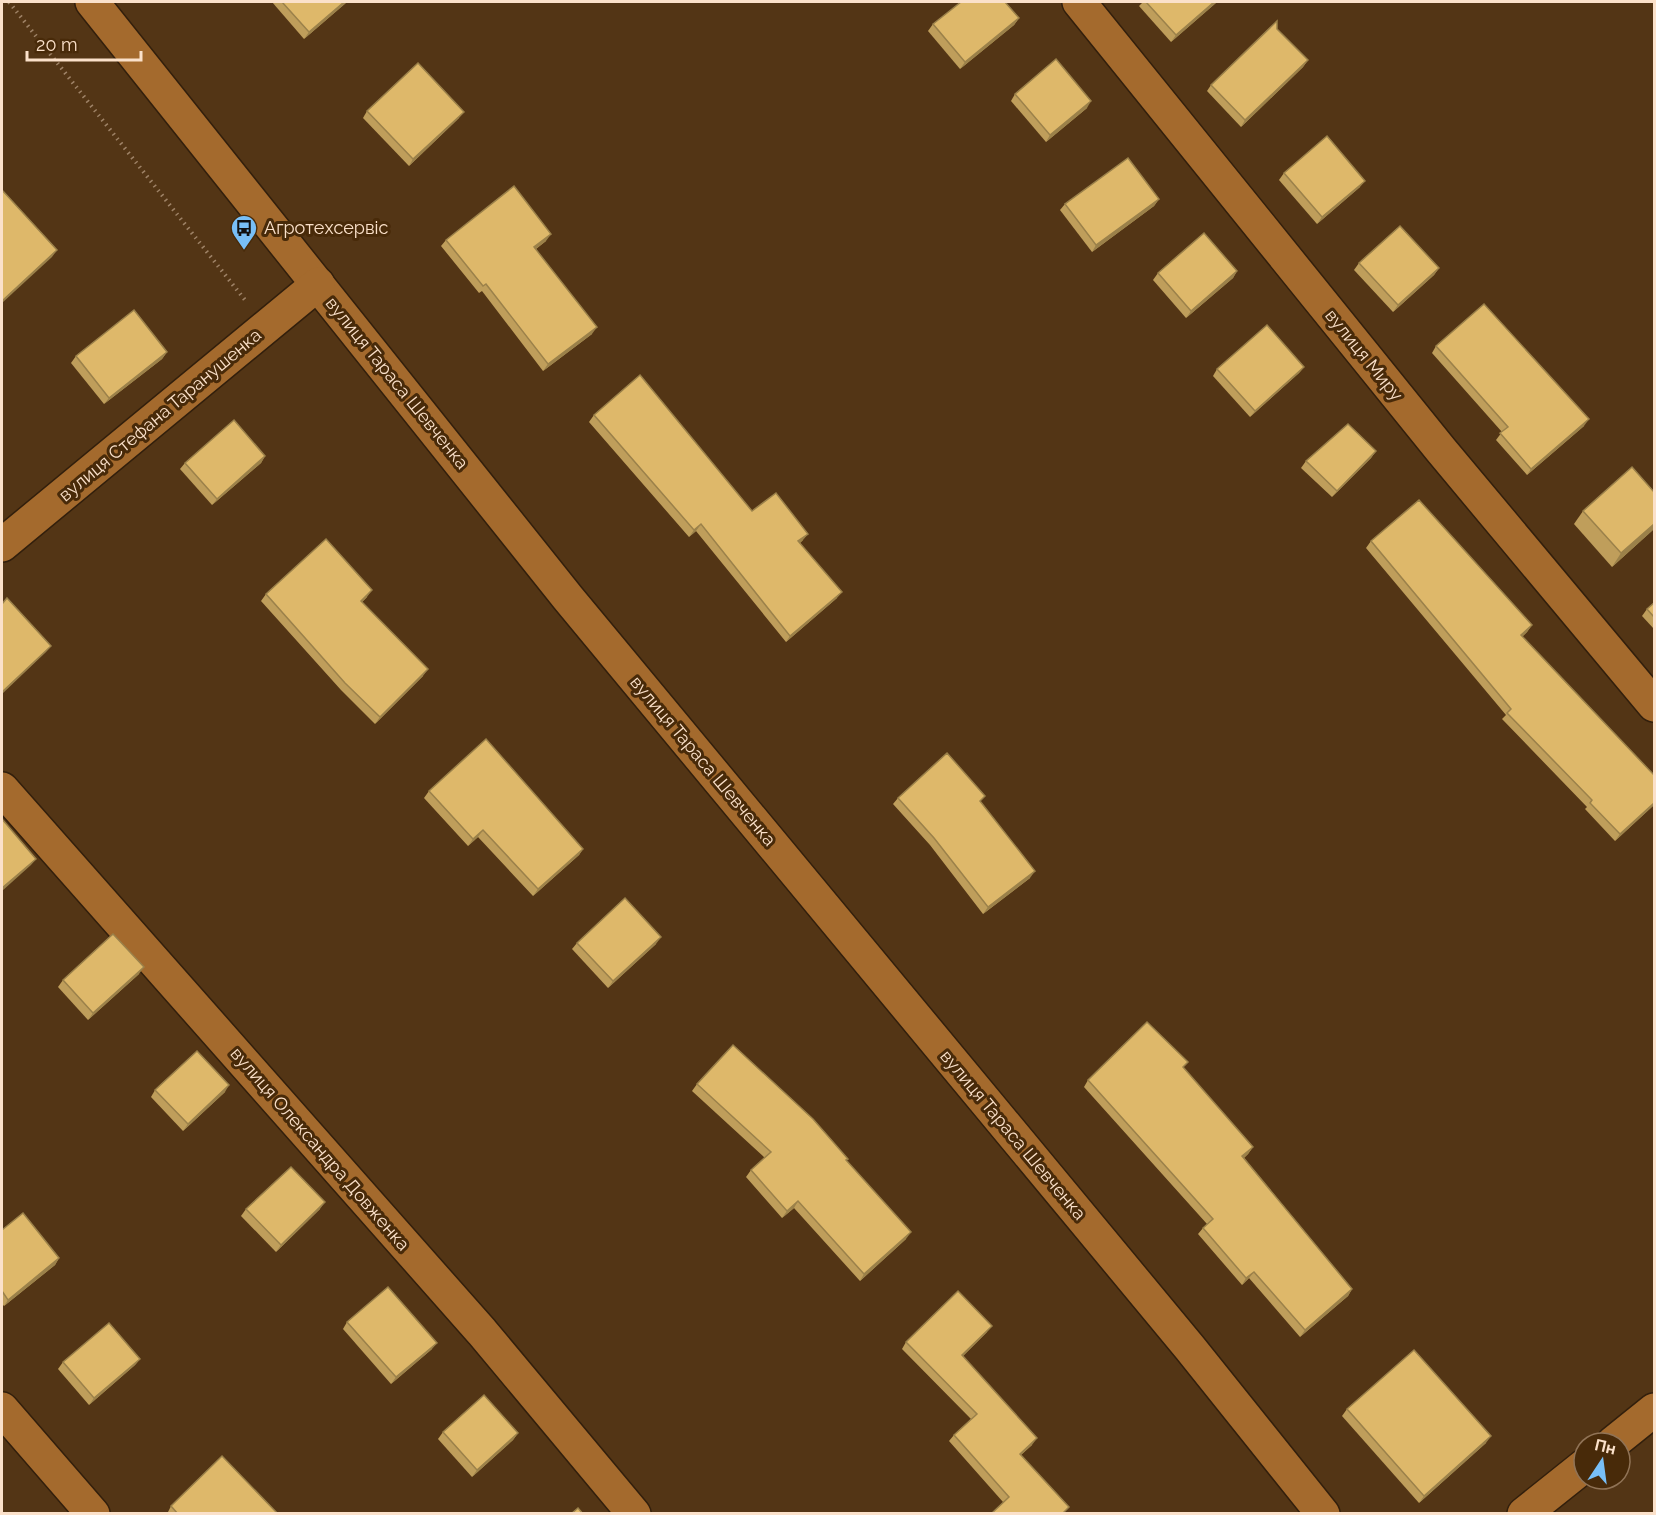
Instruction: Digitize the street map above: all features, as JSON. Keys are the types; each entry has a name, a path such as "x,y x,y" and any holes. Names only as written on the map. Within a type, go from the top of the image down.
{"street":[{"name":"вулиця Тараса Шевченка","path":"92,2 568,598 1190,1348 1323,1514"},
{"name":"вулиця Миру","path":"1079,2 1441,450 1654,705"},
{"name":"вулиця Стефана Таранушенка","path":"2,545 318,284"},
{"name":"вулиця Олександра Довженка","path":"2,789 474,1323 634,1514"},
{"path":"2,1409 93,1514"},
{"path":"1628,1431 1654,1410"},
{"path":"1524,1514 1572,1476"}],"path":[{"path":"9,2 267,327"}],"building":[{"path":"282,2 344,2 309,32"},
{"path":"961,2 1005,2 1019,18 965,62 933,24"},
{"path":"1146,2 1214,2 1176,35"},
{"path":"1277,21 1277,29 1308,60 1245,120 1211,85"},
{"path":"1056,59 1091,101 1050,135 1015,94"},
{"path":"418,63 464,112 413,159 367,111"},
{"path":"1327,136 1365,181 1322,217 1284,173"},
{"path":"1128,158 1159,199 1096,245 1065,204"},
{"path":"514,186 551,234 534,247 597,327 548,364 486,284 483,286 446,240"},
{"path":"2,190 57,250 2,301"},
{"path":"1400,226 1439,268 1398,305 1359,263"},
{"path":"1204,233 1237,271 1191,311 1158,273"},
{"path":"1484,304 1589,419 1531,469 1500,433 1508,427 1436,346"},
{"path":"134,310 167,352 109,398 76,356"},
{"path":"1267,325 1304,367 1255,411 1217,369"},
{"path":"640,375 752,511 776,493 808,534 798,541 842,592 790,636 701,524 694,530 594,415"},
{"path":"234,420 265,456 217,499 185,463"},
{"path":"1348,424 1376,451 1337,491 1306,461"},
{"path":"1632,467 1654,492 1654,524 1621,553 1583,511"},
{"path":"1419,500 1532,625 1521,635 1654,775 1654,803 1620,834 1590,803 1592,800 1507,713 1511,709 1371,541"},
{"path":"326,539 372,590 361,601 428,669 380,717 345,683 266,594"},
{"path":"7,598 51,646 2,692 2,604"},
{"path":"1654,603 1654,617 1647,609"},
{"path":"486,739 583,849 538,889 483,830 473,839 429,791"},
{"path":"947,753 985,796 980,801 1035,871 988,907 934,838 898,798"},
{"path":"2,819 36,859 2,888"},
{"path":"625,898 661,937 613,981 577,943"},
{"path":"113,934 144,967 93,1013 63,980"},
{"path":"1147,1022 1188,1062 1183,1067 1253,1147 1242,1156 1352,1289 1305,1330 1254,1272 1246,1278 1203,1228 1213,1219 1088,1080"},
{"path":"733,1045 813,1119 848,1159 846,1160 911,1232 864,1274 798,1201 787,1211 751,1170 771,1152 697,1084"},
{"path":"197,1051 229,1085 188,1124 155,1090"},
{"path":"291,1167 325,1202 281,1245 246,1209"},
{"path":"23,1213 59,1258 8,1300 2,1291 2,1230"},
{"path":"388,1287 437,1343 396,1377 347,1322"},
{"path":"958,1291 992,1326 962,1355 1037,1438 1020,1454 1069,1507 1062,1514 991,1514 1009,1497 954,1435 977,1414 906,1342"},
{"path":"109,1323 140,1359 94,1398 63,1362"},
{"path":"1414,1350 1491,1436 1424,1496 1347,1409"},
{"path":"484,1395 518,1433 477,1470 443,1432"},
{"path":"222,1456 278,1514 178,1514 171,1506"},
{"path":"578,1508 583,1514 571,1514"}],"place":[{"name":"Агротехсервіс","path":"244,251"}]}
